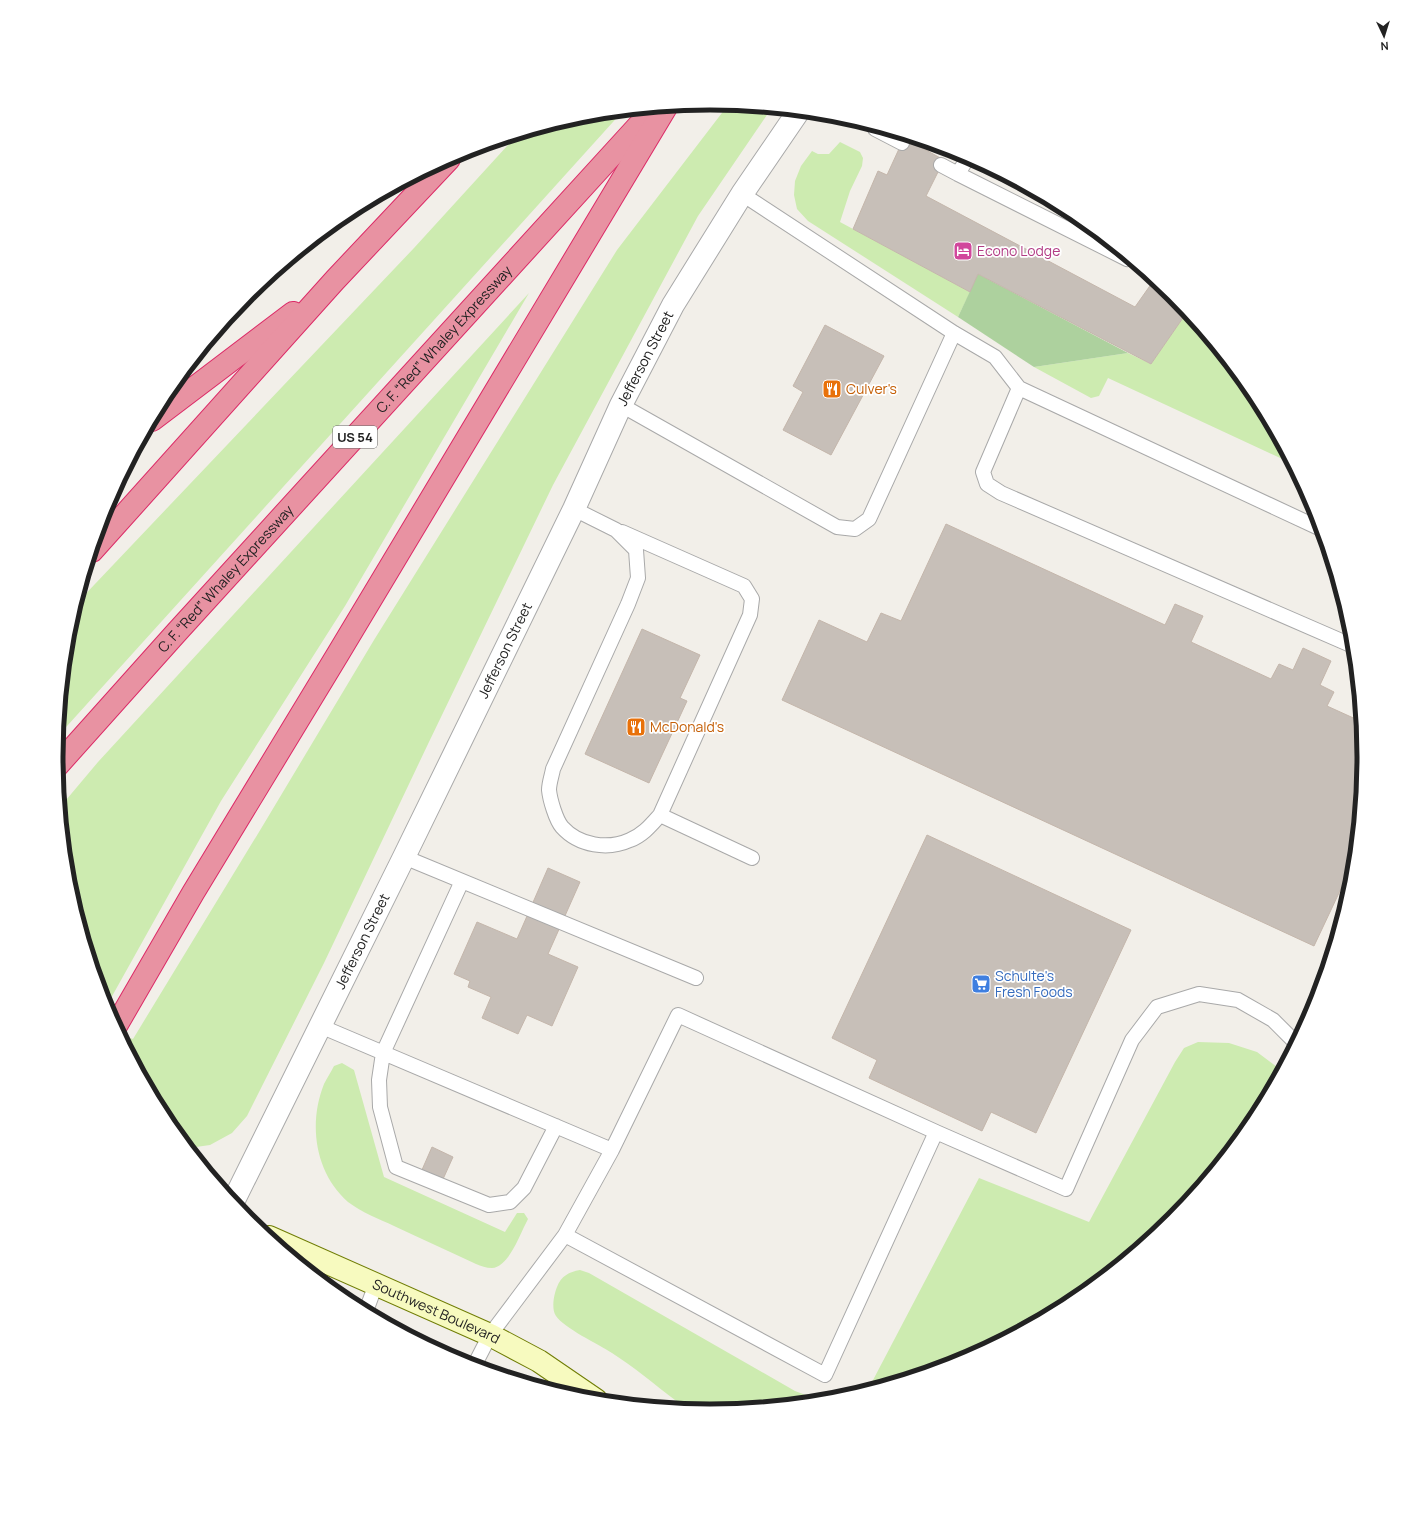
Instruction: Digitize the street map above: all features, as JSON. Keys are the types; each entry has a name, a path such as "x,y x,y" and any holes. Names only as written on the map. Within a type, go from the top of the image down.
{"highway":[{"path":"119,1020 193,893 343,647 663,112"},
{"name":"C. F. “Red” Whaley Expressway","path":"63,759 176,633 650,113"},
{"path":"99,543 335,280 439,170"},
{"path":"164,411 335,280"}],"main road":[{"name":"Southwest Boulevard","path":"283,1243 490,1335 539,1361 584,1392"}],"street":[{"name":"Jefferson Street","path":"236,1196 574,509 621,405 673,305 742,194 795,116"}],"lane":[{"path":"888,135 902,143"},
{"path":"958,174 965,162"},
{"path":"941,165 1115,253"},
{"path":"742,194 954,333 995,357 1019,388 1314,526"},
{"path":"621,405 837,527 855,529 869,520 954,333"},
{"path":"1019,388 983,472 987,484 1000,493 1347,643"},
{"path":"574,509 616,530 744,586 752,599 750,615 660,814 647,830 630,840 607,846 583,843 562,827 553,808 549,789 553,769 628,604 638,578 636,550 616,530"},
{"path":"660,814 752,858"},
{"path":"404,857 696,978"},
{"path":"462,881 383,1053 379,1080 380,1107 396,1167 489,1205 510,1202 524,1188 556,1126"},
{"path":"477,1361 490,1335 565,1235 612,1150 678,1015 1066,1189 1132,1040 1157,1007 1199,994 1238,1000 1273,1020 1292,1039"},
{"path":"320,1026 612,1150"},
{"path":"565,1235 825,1375 936,1132"},
{"path":"368,1306 376,1284"}],"green space":[{"path":"724,110 768,113 698,216 553,485 324,963 247,1116 232,1133 210,1145 194,1147 172,1116 150,1080 127,1037 133,1039 374,640 617,250"},
{"path":"617,117 64,730 64,715 75,631 84,596 414,248 511,141 584,122"},
{"path":"840,142 860,152 863,158 862,166 850,191 840,222 970,292 958,317 808,221 797,209 794,195 795,181 801,166 812,151 818,154 829,154"},
{"path":"978,274 1128,353 1034,367 958,317"},
{"path":"529,293 345,606 221,801 110,1000 97,965 75,883 64,802 98,762"},
{"path":"1183,317 1223,363 1248,398 1284,460 1108,378 1099,396 1091,398 1034,367 1128,353 1151,364"},
{"path":"1198,1042 1229,1043 1257,1052 1277,1067 1248,1116 1223,1151 1196,1184 1137,1243 1104,1270 1069,1295 996,1337 958,1355 918,1370 871,1383 979,1178 1089,1222 1184,1048"},
{"path":"342,1063 354,1070 384,1177 505,1232 517,1213 524,1213 528,1219 516,1244 503,1263 492,1268 476,1264 364,1212 348,1202 337,1190 328,1177 322,1162 318,1147 316,1115 324,1084 334,1066"},
{"path":"580,1270 589,1273 795,1391 808,1396 752,1403 679,1403 628,1364 560,1321 554,1313 555,1294 561,1280 572,1272"}],"building":[{"name":"Econo Lodge","path":"903,140 911,142 944,160 926,196 1135,307 1151,284 1183,317 1151,364 978,274 970,292 853,229 878,171 887,175"},
{"name":"Culver's","path":"825,325 884,356 831,455 783,430 803,392 793,386"},
{"path":"946,524 1165,625 1175,604 1203,616 1191,642 1271,679 1279,664 1293,670 1303,648 1331,661 1320,685 1334,692 1327,706 1356,719 1356,799 1346,879 1314,946 782,700 819,620 867,642 881,613 901,621"},
{"name":"McDonald's","path":"642,629 700,655 680,698 687,701 649,783 585,754"},
{"name":"Schulte's Fresh Foods","path":"927,835 1131,930 1036,1133 991,1112 982,1131 869,1078 877,1060 832,1038"},
{"path":"548,868 580,882 548,954 578,967 552,1026 527,1015 518,1034 482,1018 491,997 468,987 470,981 454,974 477,922 517,939"},
{"path":"432,1147 453,1157 439,1188 418,1179"}],"place":[{"name":"Econo Lodge","path":"963,251"},
{"name":"Culver's","path":"832,389"},
{"name":"McDonald's","path":"636,727"},
{"name":"Schulte's Fresh Foods","path":"981,984"}]}
